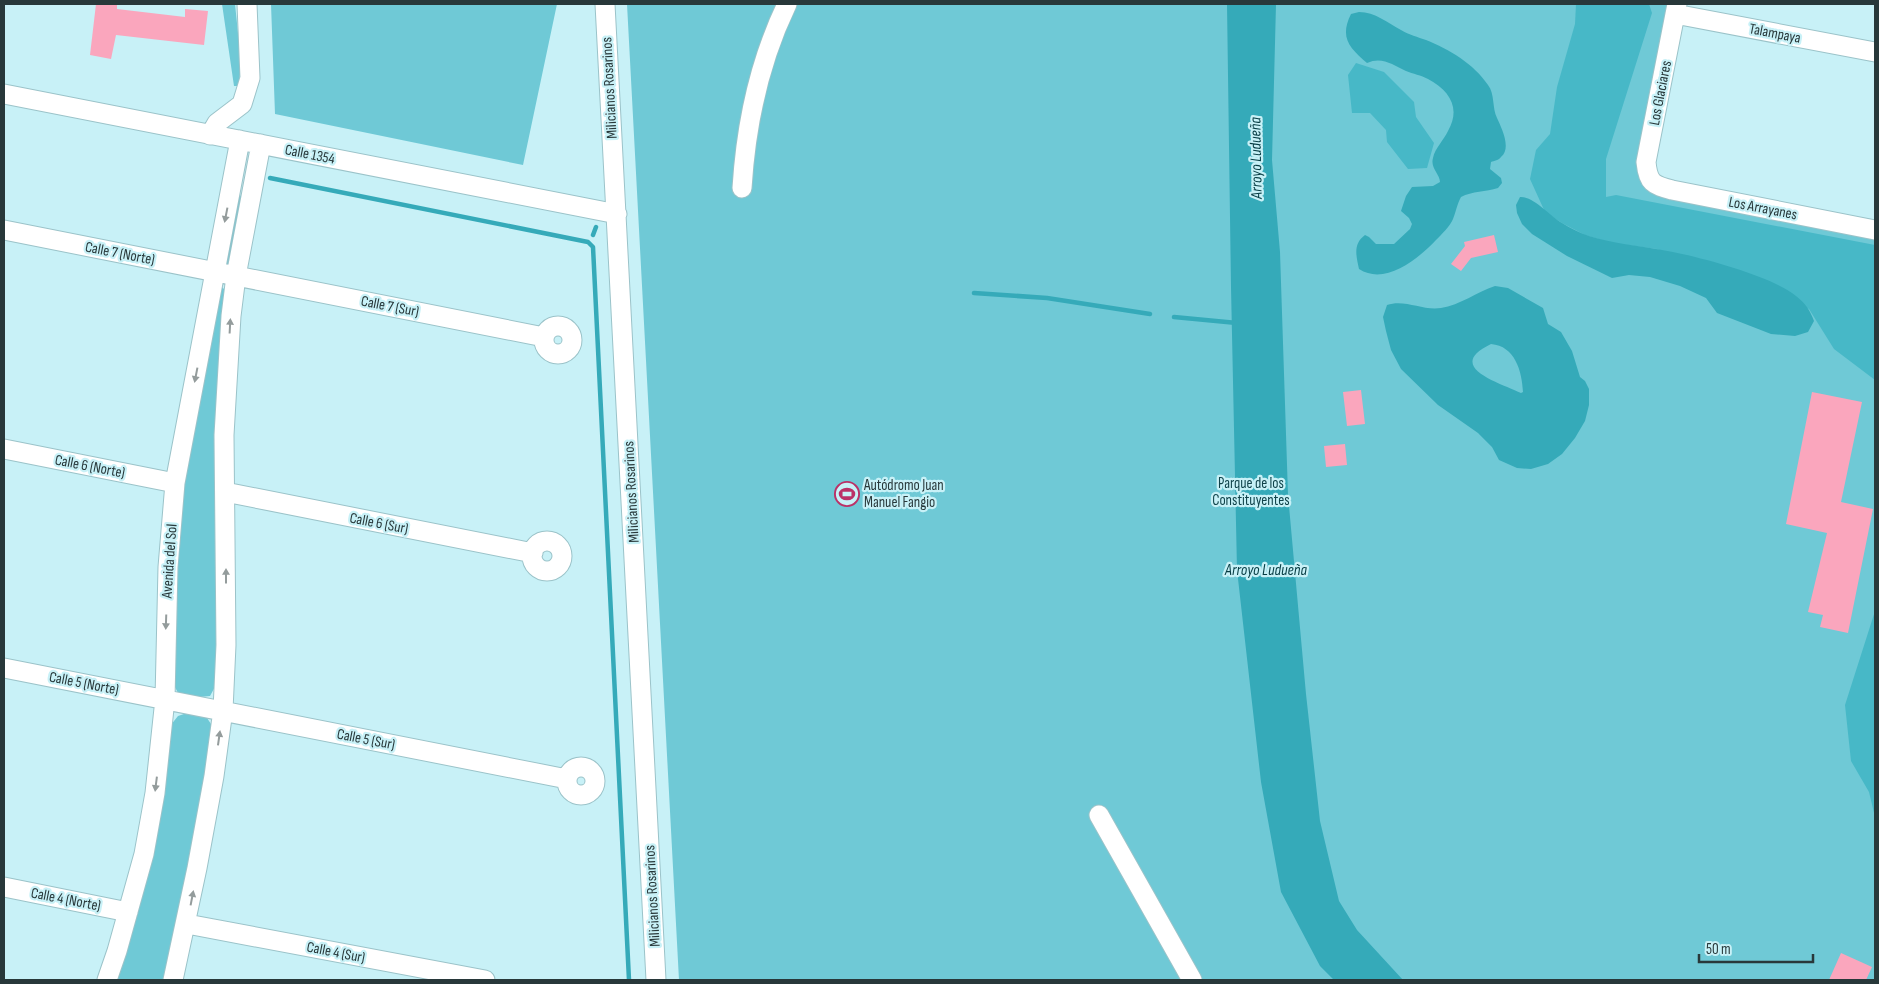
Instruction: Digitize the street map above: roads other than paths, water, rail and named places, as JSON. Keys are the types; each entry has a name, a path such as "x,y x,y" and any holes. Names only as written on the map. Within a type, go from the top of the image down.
{"street":[{"path":"210,135 217,122 242,104 250,78 247,4"},
{"name":"Milicianos Rosarinos","path":"604,4 617,214 656,980"},
{"path":"742,188 747,130 753,101 770,45 787,4"},
{"name":"Talampaya","path":"1676,9 1875,52"},
{"name":"Los Glaciares","path":"1652,182 1647,174 1646,162 1676,9"},
{"name":"Calle 1354","path":"4,94 617,214"},
{"name":"Avenida del Sol","path":"108,980 144,854 155,793 165,699 168,567 176,483 240,140"},
{"path":"174,980 187,924 214,776 223,710 226,645 225,415 231,316 236,276 261,144"},
{"name":"Los Arrayanes","path":"1652,182 1660,187 1672,190 1875,230"},
{"name":"Calle 7 (Norte)","path":"4,230 236,276"},
{"name":"Calle 7 (Sur)","path":"236,276 544,337"},
{"name":"Calle 6 (Norte)","path":"4,449 176,483"},
{"name":"Calle 6 (Sur)","path":"225,492 533,553"},
{"name":"Calle 5 (Norte)","path":"4,668 165,699"},
{"name":"Calle 5 (Sur)","path":"165,699 567,779"},
{"path":"1099,815 1192,980"},
{"name":"Calle 4 (Norte)","path":"4,887 128,912"},
{"name":"Calle 4 (Sur)","path":"187,924 485,980"}],"water":[{"name":"Arroyo Ludueña","path":"1227,4 1276,4 1272,160 1280,252 1288,495 1306,694 1320,821 1339,901 1357,930 1403,980 1334,980 1320,966 1281,892 1261,782 1237,570"},
{"path":"1359,12 1376,16 1407,33 1443,48 1476,70 1490,89 1495,114 1506,143 1504,153 1499,159 1491,162 1490,169 1501,178 1502,183 1498,188 1461,197 1450,224 1429,247 1411,262 1400,268 1379,274 1359,269 1356,254 1357,246 1365,235 1376,244 1394,244 1410,229 1412,224 1409,218 1401,211 1406,196 1412,187 1433,186 1440,182 1432,162 1452,123 1453,108 1451,101 1442,89 1423,76 1383,61 1378,60 1367,63 1351,47 1346,36 1346,30 1351,14"},
{"path":"1520,197 1530,200 1557,220 1589,236 1689,255 1729,266 1768,280 1784,288 1799,299 1807,307 1814,321 1808,332 1795,336 1771,334 1717,313 1706,298 1680,286 1650,277 1629,275 1612,278 1567,256 1532,234 1522,224 1517,213 1516,205"},
{"path":"1495,286 1508,288 1543,308 1548,324 1561,332 1572,351 1580,377 1585,381 1589,389 1589,405 1585,421 1575,438 1562,454 1548,464 1531,469 1517,468 1499,460 1492,447 1478,433 1438,405 1401,369 1391,350 1386,331 1383,317 1387,305 1400,303 1428,308 1441,308 1455,304","holes":["1491,344 1506,349 1516,361 1521,376 1523,392 1521,393 1490,379 1474,367 1473,360 1478,352"]}],"waterway":[{"path":"270,178 588,242 593,247 629,980"},
{"path":"593,235 596,227"},
{"path":"974,293 1047,298 1150,314"},
{"path":"1174,317 1237,323"}],"place":[{"name":"Autódromo Juan Manuel Fangio","path":"847,494"}],"park label":[{"name":"Parque de los Constituyentes","path":"1251,492"}]}
